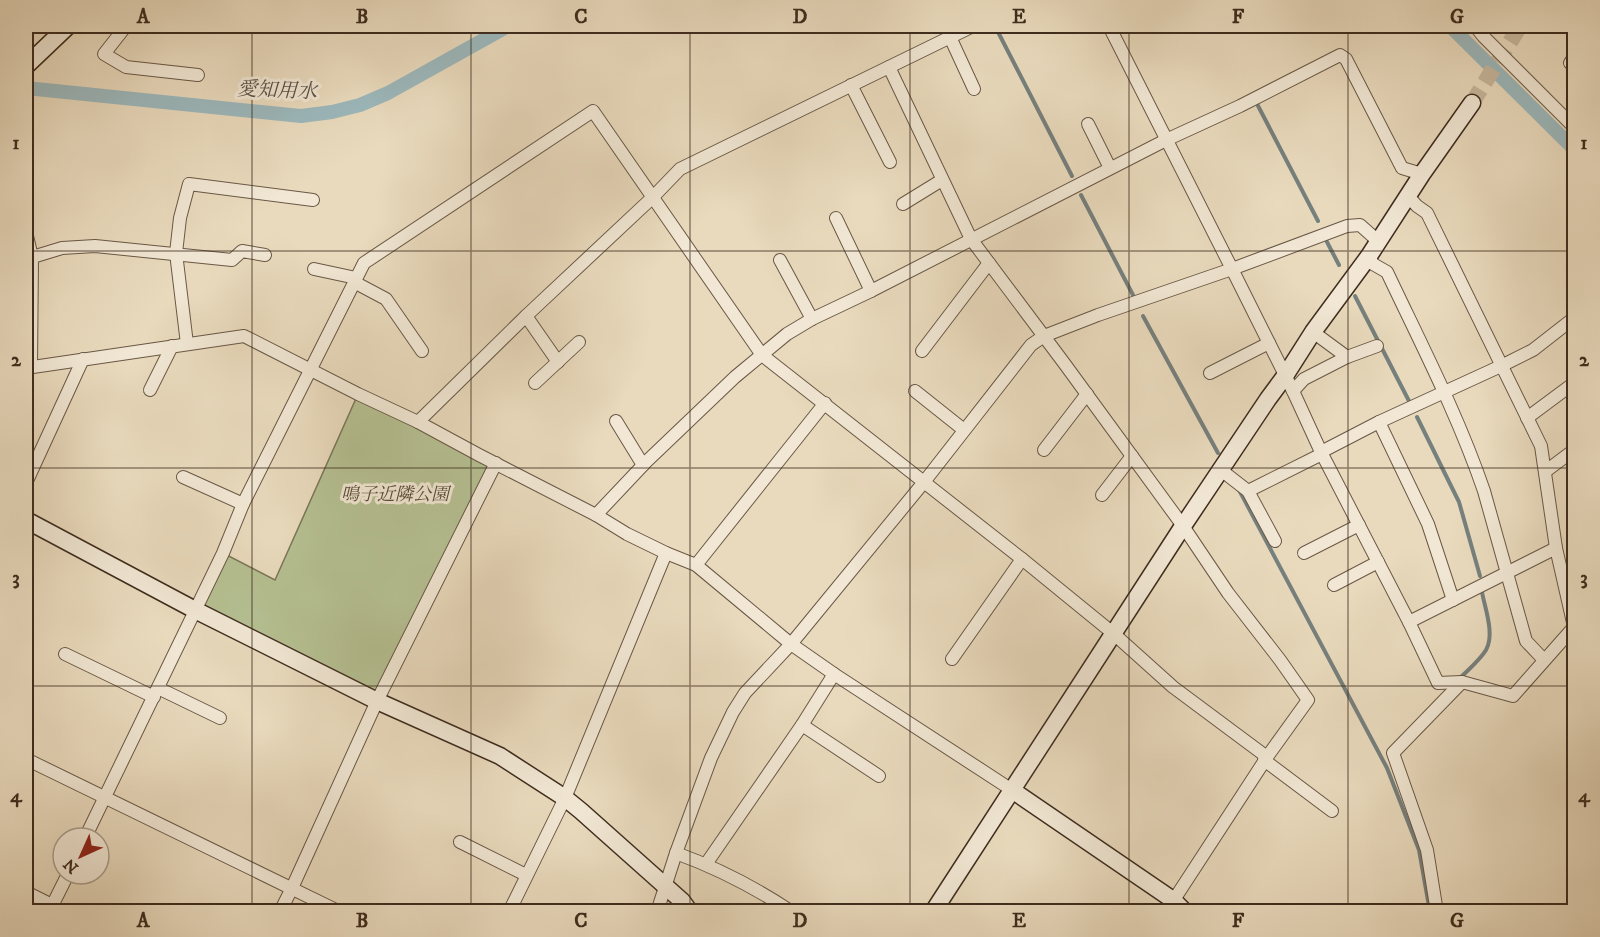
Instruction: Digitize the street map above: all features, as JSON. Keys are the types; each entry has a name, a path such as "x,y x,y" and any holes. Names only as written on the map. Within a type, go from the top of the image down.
{"street":[{"path":"26,66 68,26"},
{"path":"126,26 104,54 126,67 198,75"},
{"path":"418,422 680,169 973,26"},
{"path":"1109,26 1438,683 1462,682 1513,696 1574,627 1556,548 1541,446 1427,213 1417,207 1408,196"},
{"path":"1475,26 1575,127"},
{"path":"950,37 974,89"},
{"path":"596,515 643,465 735,377 787,334 812,319 1110,168 1340,55 1346,59 1402,168 1422,174"},
{"path":"26,232 29,258 28,367 244,336 418,422 596,515 627,534 696,565 791,644 1012,790 1175,908 1265,758 1308,700 1228,593 1183,526 1087,394 971,239 889,67"},
{"path":"851,85 890,162"},
{"path":"1289,384 1313,332 1472,103"},
{"path":"91,826 223,553 243,504 364,264 593,111 762,355 1022,559 1173,687 1194,701 1332,811"},
{"path":"1088,124 1110,168"},
{"path":"903,204 942,180"},
{"path":"187,344 176,253 180,218 189,184 313,200"},
{"path":"836,218 871,291"},
{"path":"657,912 711,758 733,712 745,693 791,644 924,482 1030,345 1044,336 1098,315 1347,226 1360,225 1373,248 1373,264 1387,272 1444,392 1475,466 1508,572 1526,641 1544,660"},
{"path":"29,258 62,248 95,246 232,260 242,251 265,255"},
{"path":"780,260 812,319"},
{"path":"922,351 989,264"},
{"path":"314,270 355,280 386,299 422,351"},
{"path":"526,316 558,362"},
{"path":"1248,491 1379,423 1533,350 1575,318"},
{"path":"1313,332 1347,357"},
{"path":"535,383 579,342"},
{"path":"1210,373 1269,343"},
{"path":"150,390 172,346"},
{"path":"933,912 1268,399 1289,384 1377,346"},
{"path":"26,483 83,359"},
{"path":"1527,418 1575,383"},
{"path":"915,391 964,429"},
{"path":"1044,450 1087,394"},
{"path":"696,565 825,403"},
{"path":"616,421 643,465"},
{"path":"1379,423 1428,524 1453,600"},
{"path":"1546,471 1575,450"},
{"path":"1102,495 1132,456"},
{"path":"280,912 377,701 496,464"},
{"path":"1221,470 1248,491 1275,541"},
{"path":"183,477 243,504"},
{"path":"26,520 195,610 377,701 500,756 565,798 682,901 690,912"},
{"path":"1304,553 1359,525"},
{"path":"1409,622 1556,548"},
{"path":"509,912 565,798 666,553"},
{"path":"952,659 1022,559"},
{"path":"1334,585 1378,562"},
{"path":"65,654 220,718"},
{"path":"706,864 802,725 834,674"},
{"path":"1437,912 1427,850 1393,753 1462,682"},
{"path":"802,725 879,776"},
{"path":"26,759 340,912"},
{"path":"460,842 526,875"},
{"path":"676,853 706,864 771,898 792,912"},
{"path":"26,892 51,908 62,886"}],"green space":[{"name":"鳴子近隣公園","path":"358,394 496,463 377,701 195,610 223,553 275,580"}],"waterway":[{"name":"愛知用水","path":"26,88 301,116 360,105 388,93 508,26"},
{"name":"愛知用水","path":"1450,26 1574,149"},
{"path":"997,30 1072,176"},
{"path":"1255,100 1318,221"},
{"path":"1081,195 1133,295"},
{"path":"1327,242 1339,265"},
{"path":"1355,296 1410,403"},
{"path":"1143,316 1218,453"},
{"path":"1417,417 1459,502 1480,576"},
{"path":"1238,488 1387,768 1419,850 1430,912"},
{"path":"1459,679 1481,657 1489,644 1487,614 1482,592"}],"tunnel":[{"path":"1472,103 1520,26"}]}
